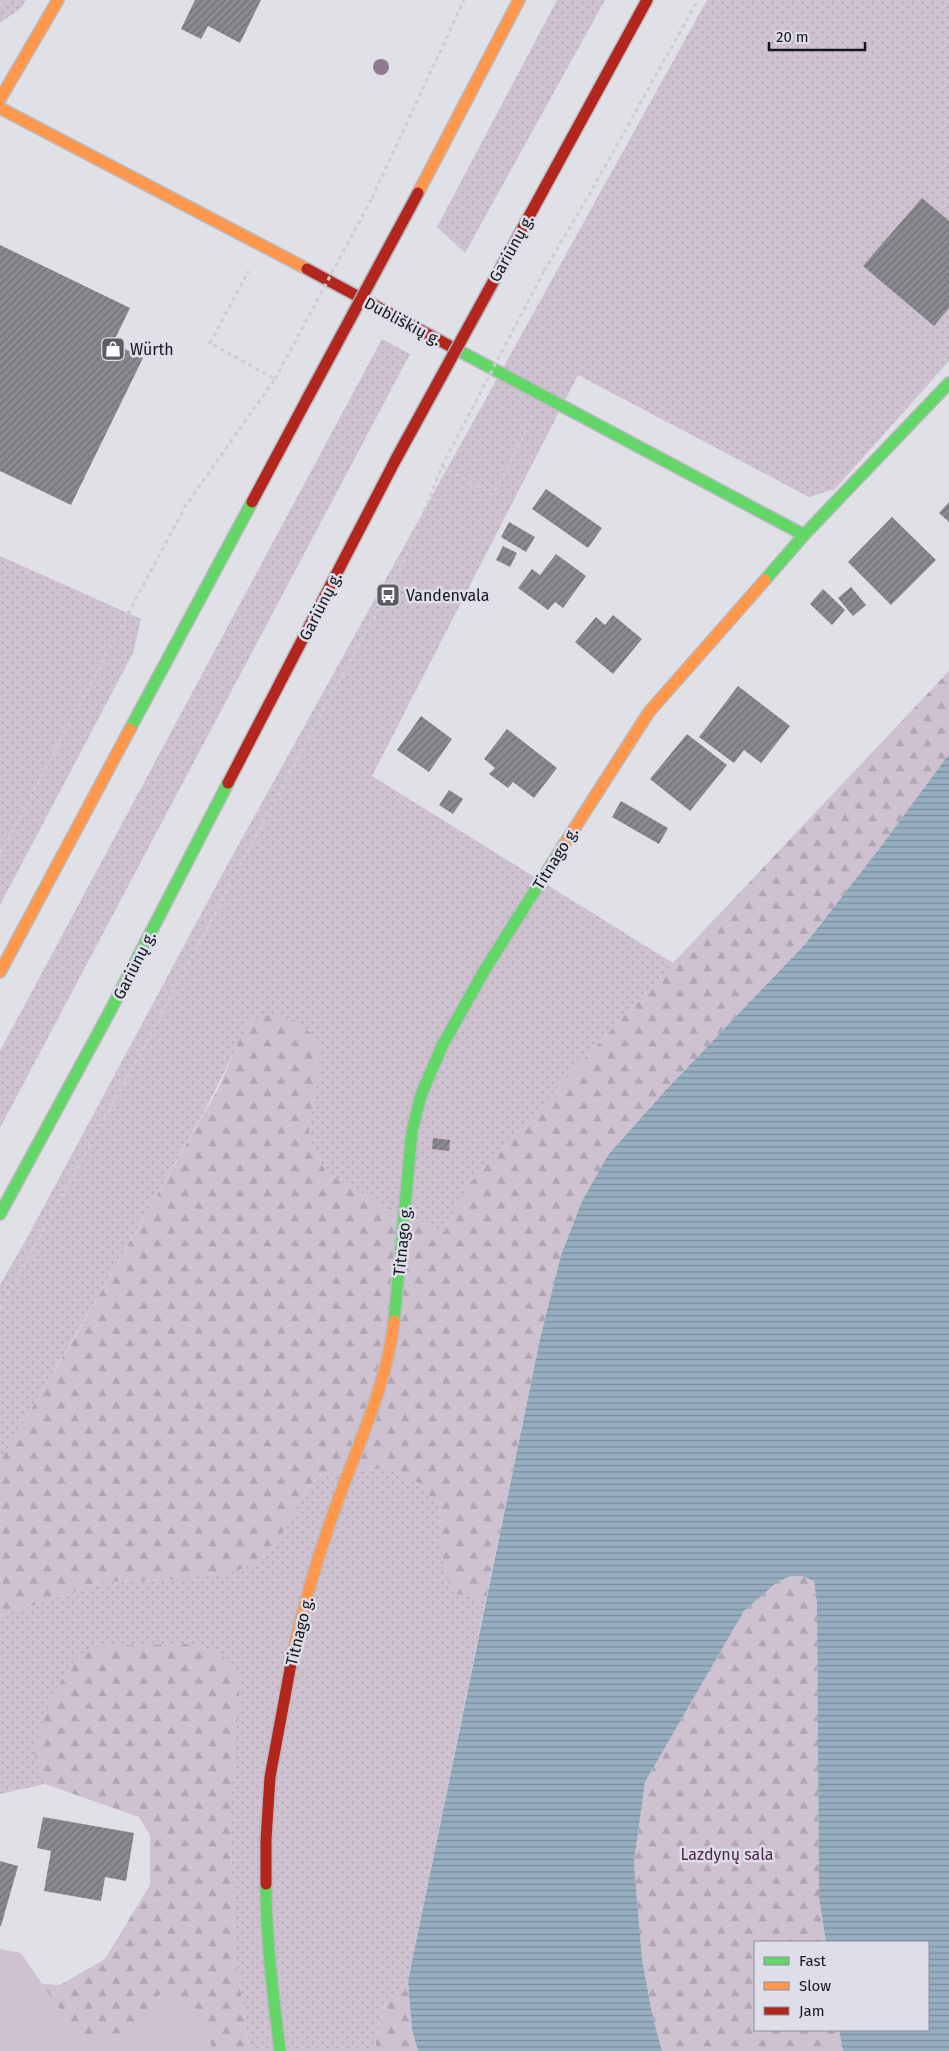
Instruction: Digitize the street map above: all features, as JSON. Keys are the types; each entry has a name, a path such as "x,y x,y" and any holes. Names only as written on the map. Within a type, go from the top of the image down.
{"main road":[{"path":"0,99 58,0"},
{"path":"0,972 418,193 519,0"},
{"name":"Gariūnų g.","path":"0,1214 108,1015 396,459 647,0"},
{"name":"Dubliškių g.","path":"0,108 209,217 804,536"},
{"name":"Titnago g.","path":"280,2051 271,1982 266,1913 266,1840 270,1777 285,1690 302,1612 328,1527 378,1393 393,1327 412,1131 421,1095 442,1046 484,971 649,712 804,536 949,383"}],"path":[{"path":"0,5 5,0"},
{"path":"0,854 186,505 275,379 372,198 464,0"},
{"path":"0,1309 141,1052 386,596 408,553 442,466 544,272 698,0"},
{"path":"256,276 248,272 210,343 275,379"},
{"path":"308,304 316,308"},
{"path":"471,389 488,398"},
{"path":"442,466 493,495 531,420"}],"green space":[{"path":"0,0 26,0 21,8 0,23"},
{"path":"557,0 605,0 465,253 437,227"},
{"path":"707,0 949,0 949,361 835,489 809,497 578,375 372,776 673,963 469,1184 444,1232 380,1203 327,1174 309,1140 310,1116 318,1078 252,1020 175,1164 0,1461 0,1285 229,862"},
{"path":"382,339 410,354 0,1128 0,1051"},
{"path":"0,556 141,619 133,653 0,905"},
{"path":"949,671 949,754 806,943 664,1092 608,1155 582,1201 561,1255 540,1339 486,1599 456,1594 445,1576 438,1506 419,1483 385,1468 321,1474 306,1490 275,1545 250,1566 229,1573 168,1580 104,1582 0,1616 0,1461 76,1335 217,1091 240,1039 252,1020 272,1014 296,1021 314,1036 319,1051 318,1078 310,1116 309,1140 327,1174 380,1203 444,1232 469,1184 673,963"},
{"path":"385,1468 419,1483 438,1506 445,1576 456,1594 486,1599 408,1981 387,1999 376,2033 376,2051 250,2051 235,1956 230,1820 33,1750 45,1784 0,1794 0,1616 104,1582 168,1580 275,1545 306,1490 322,1474"},
{"name":"Lazdynų sala","path":"791,1576 802,1576 814,1581 817,1604 819,1898 826,1941 754,1941 754,2031 839,2031 843,2051 662,2051 653,2018 642,1959 634,1862 645,1782 744,1611 776,1582"},
{"path":"191,1644 209,1649 221,1655 231,1665 240,1681 230,1820 235,1956 250,2051 0,2051 0,1982 60,1985 105,1959 150,1885 150,1835 139,1817 45,1784 33,1750 53,1694 76,1658 99,1646"},
{"path":"0,1949 21,1953 78,2036 126,2033 169,1984 208,2033 213,2051 0,2051"},
{"path":"408,1981 412,2030 418,2051 376,2051 376,2034 387,1999"}],"water":[{"path":"949,754 949,2051 843,2051 839,2031 929,2031 929,1941 826,1941 819,1898 817,1604 814,1581 802,1576 791,1576 777,1582 744,1611 645,1782 634,1862 642,1959 653,2018 662,2051 418,2051 412,2030 408,1981 540,1339 561,1255 582,1201 608,1155 664,1092 806,943"}],"building":[{"path":"195,0 261,0 240,43 208,26 201,39 181,29"},
{"path":"922,198 949,221 949,308 934,326 863,266"},
{"path":"0,245 130,308 113,343 143,358 71,505 0,471"},
{"path":"546,489 602,528 588,548 532,509"},
{"path":"949,502 949,522 939,513"},
{"path":"892,517 936,560 891,605 848,562"},
{"path":"509,522 535,537 526,552 501,537"},
{"path":"503,546 517,553 510,567 496,560"},
{"path":"556,554 586,576 563,608 555,602 548,610 518,588 532,569 540,575"},
{"path":"851,587 866,605 853,616 838,598"},
{"path":"823,589 845,610 832,625 810,604"},
{"path":"613,615 642,639 613,674 575,642 596,617 605,625"},
{"path":"738,686 790,726 761,763 744,750 734,763 699,737"},
{"path":"421,716 452,739 429,772 397,750"},
{"path":"507,729 557,768 534,798 513,782 508,788 489,774 495,768 484,759"},
{"path":"687,734 727,765 690,811 650,779"},
{"path":"449,790 463,799 453,814 439,805"},
{"path":"621,801 668,828 659,844 612,817"},
{"path":"433,1138 450,1140 449,1151 432,1149"},
{"path":"43,1817 134,1833 126,1881 105,1877 101,1901 44,1891 51,1851 37,1848"},
{"path":"0,1861 18,1866 1,1926 0,1926"}],"traffic: fast":[{"path":"450,346 804,535 765,580"},
{"path":"804,535 949,383"},
{"path":"130,729 252,502"},
{"path":"0,1214 108,1015 228,783"},
{"path":"394,1321 412,1131 421,1095 442,1046 484,971 565,843"},
{"path":"266,1884 272,1988 280,2051"}],"traffic: slow":[{"path":"0,99 58,0"},
{"path":"418,193 519,0"},
{"path":"0,108 307,269"},
{"path":"565,843 649,712 765,580"},
{"path":"0,972 130,729"},
{"path":"293,1653 321,1550 380,1385 391,1342 394,1321"}],"traffic: jam":[{"path":"509,253 647,0"},
{"path":"307,399 418,193"},
{"path":"396,459 509,253"},
{"path":"307,269 450,346"},
{"path":"252,502 307,399"},
{"path":"228,783 396,459"},
{"path":"266,1884 266,1840 270,1777 293,1653"}],"place":[{"name":"Würth","path":"113,349"},
{"name":"Vandenvala","path":"388,595"}]}
